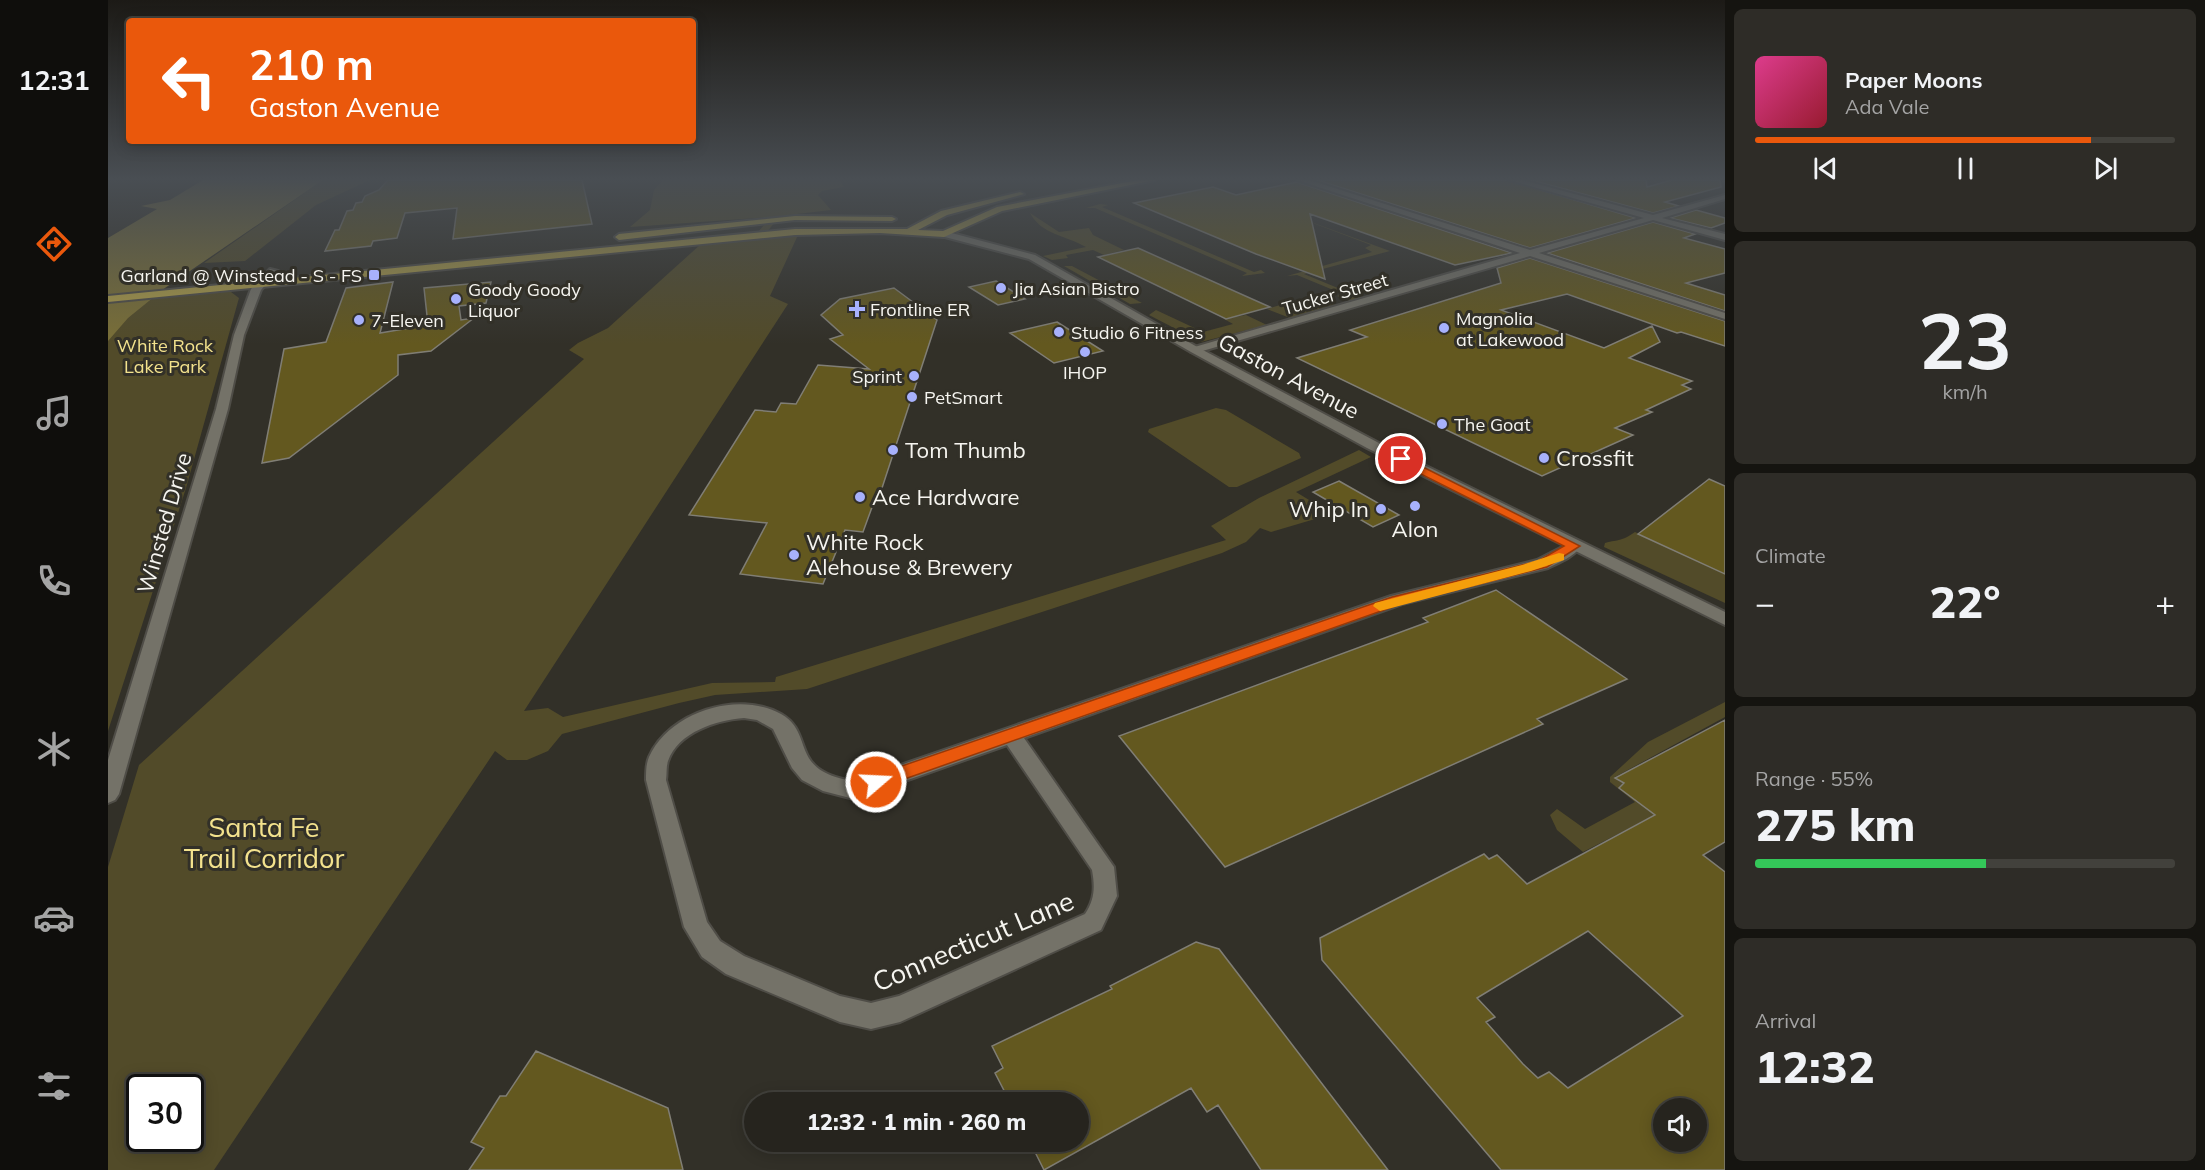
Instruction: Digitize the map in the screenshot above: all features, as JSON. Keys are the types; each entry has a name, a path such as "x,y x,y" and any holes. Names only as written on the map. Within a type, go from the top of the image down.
{"main road":[{"path":"611,238 640,235"},
{"path":"108,299 183,291 269,274 525,252 646,246 769,235"},
{"path":"108,289 202,278"}],"street":[{"name":"Gaston Avenue","path":"946,235 1032,257 1195,350 1365,441 1725,619"},
{"path":"1471,235 1725,316"},
{"name":"Tucker Street","path":"1195,350 1597,235"},
{"name":"Gaston Avenue","path":"1017,243 1025,247 1032,257"},
{"name":"Winsted Drive","path":"108,794 222,409 239,335 269,274"},
{"name":"Connecticut Lane","path":"1011,735 1103,867 1107,890 1104,906 1093,922 900,1009 871,1016 840,1009 735,965 711,950 696,927 656,780 658,758 673,738 692,725 739,712 767,716 776,720 790,735 799,762 811,776 831,787 854,790 1011,735 1397,600 1542,564 1574,546"}],"green space":[{"path":"245,235 278,235 245,261 204,263"},
{"name":"Santa Fe Trail Corridor","path":"756,235 765,235 761,239 798,235 770,296 788,304 524,711 548,708 563,717 712,683 775,682 776,677 1226,540 1211,526 1259,498 1359,450 1371,457 1296,492 1332,514 1271,532 1260,528 1246,542 1222,553 807,689 715,695 679,703 562,734 548,751 527,760 507,760 495,751 214,1170 108,1170 108,867 139,765 584,359 569,350 608,328 701,244 751,240"},
{"path":"1057,235 1093,235 1124,250 1104,255 1093,250 1066,255 1068,258 1052,260 1043,256 1086,247"},
{"path":"1157,235 1167,235 1254,272 1261,270 1265,273 1242,276 1247,273"},
{"path":"1343,235 1390,251 1304,274 1362,298 1350,301 1337,296 1343,294 1297,275 1287,276 1372,252 1365,248 1371,245"},
{"path":"1064,266 1072,266 1142,303 1130,304"},
{"name":"White Rock Lake Park","path":"231,292 239,298 186,488 108,731 108,304"},
{"path":"1308,297 1335,304 1290,318 1267,309 1287,303 1296,307 1318,301"},
{"path":"1156,310 1203,332 1233,324 1224,319 1246,315 1267,325 1201,342 1149,315"},
{"path":"1216,408 1226,410 1299,453 1301,458 1237,487 1229,487 1148,432 1149,429"},
{"path":"1635,532 1725,574 1725,603 1604,547 1605,543 1623,539"},
{"path":"1725,702 1725,717 1615,777 1623,783 1619,787 1655,815 1583,852 1557,830 1550,815 1557,809 1585,829 1635,802 1610,782 1610,777 1648,742"}],"shaded area":[{"path":"114,235 243,235 165,288 128,318 108,341 108,238"}],"building":[{"path":"333,235 398,235 397,238 373,241 371,246 325,251"},
{"path":"454,235 494,235 453,239"},
{"path":"1210,235 1315,235 1325,279"},
{"path":"1369,235 1456,235 1512,253 1455,265"},
{"path":"1488,235 1577,235 1530,248"},
{"path":"1610,235 1693,235 1684,238 1725,249 1725,273 1686,283 1725,295 1725,311 1547,253"},
{"path":"1138,248 1270,307 1226,319 1098,257"},
{"path":"1530,258 1725,321 1725,346 1681,332 1677,333 1567,294 1501,310 1604,348 1652,326 1660,342 1629,358 1692,381 1682,385 1691,389 1646,410 1652,412 1615,428 1633,435 1542,476 1297,358 1367,337 1350,330 1501,283 1497,268"},
{"path":"996,281 1025,299 998,305 969,287"},
{"path":"393,282 380,333 428,325 424,288 491,282 486,303 459,306 461,320 474,318 431,351 398,355 398,375 289,458 262,463 284,349 326,342 346,288"},
{"path":"894,288 937,320 882,488 879,488 863,532 845,530 823,584 740,574 767,523 689,515 755,410 776,412 781,403 796,404 818,365 869,369 830,339 843,335 821,315 840,299"},
{"path":"1057,322 1103,351 1054,363 1010,333"},
{"path":"1709,479 1725,486 1725,574 1638,534"},
{"path":"1339,481 1399,515 1373,527 1313,492"},
{"path":"1496,590 1627,679 1537,719 1543,724 1225,867 1119,736 1428,622 1423,618"},
{"path":"1725,720 1725,842 1703,855 1725,872 1725,1170 1501,1170 1322,960 1320,938 1484,854 1489,859 1497,855 1527,884 1655,815 1619,788 1624,783 1615,778","holes":["1588,931 1683,1016 1568,1088 1549,1072 1538,1078 1523,1064 1486,1022 1495,1017 1477,998"]},
{"path":"1196,942 1219,949 1388,1170 1261,1170 1218,1105 1207,1112 1191,1088 1089,1145 1089,1092 1005,1092 995,1073 1003,1068 992,1046 1112,989 1110,986"},
{"path":"536,1051 668,1108 683,1170 469,1170 484,1148 471,1142 500,1096 506,1096"},
{"path":"1035,1152 1076,1152 1044,1170"}],"slow traffic":[{"path":"1380,606 1542,564 1559,557"}],"place":[{"name":"Garland @ Winstead - S - FS","path":"374,275"},
{"name":"Jia Asian Bistro","path":"1001,288"},
{"name":"Goody Goody Liquor","path":"456,299"},
{"name":"Frontline ER","path":"857,309"},
{"name":"7-Eleven","path":"359,320"},
{"name":"Magnolia at Lakewood","path":"1444,328"},
{"name":"Studio 6 Fitness","path":"1059,332"},
{"name":"IHOP","path":"1085,352"},
{"name":"Sprint","path":"914,376"},
{"name":"PetSmart","path":"912,397"},
{"name":"The Goat","path":"1442,424"},
{"name":"Tom Thumb","path":"893,450"},
{"name":"Crossfit","path":"1544,458"},
{"name":"Ace Hardware","path":"860,497"},
{"name":"Alon","path":"1415,506"},
{"name":"Whip In","path":"1381,509"},
{"name":"White Rock Alehouse & Brewery","path":"794,555"}],"route":[{"path":"876,782 1397,600 1542,564 1561,556 1574,546 1401,459"}]}
